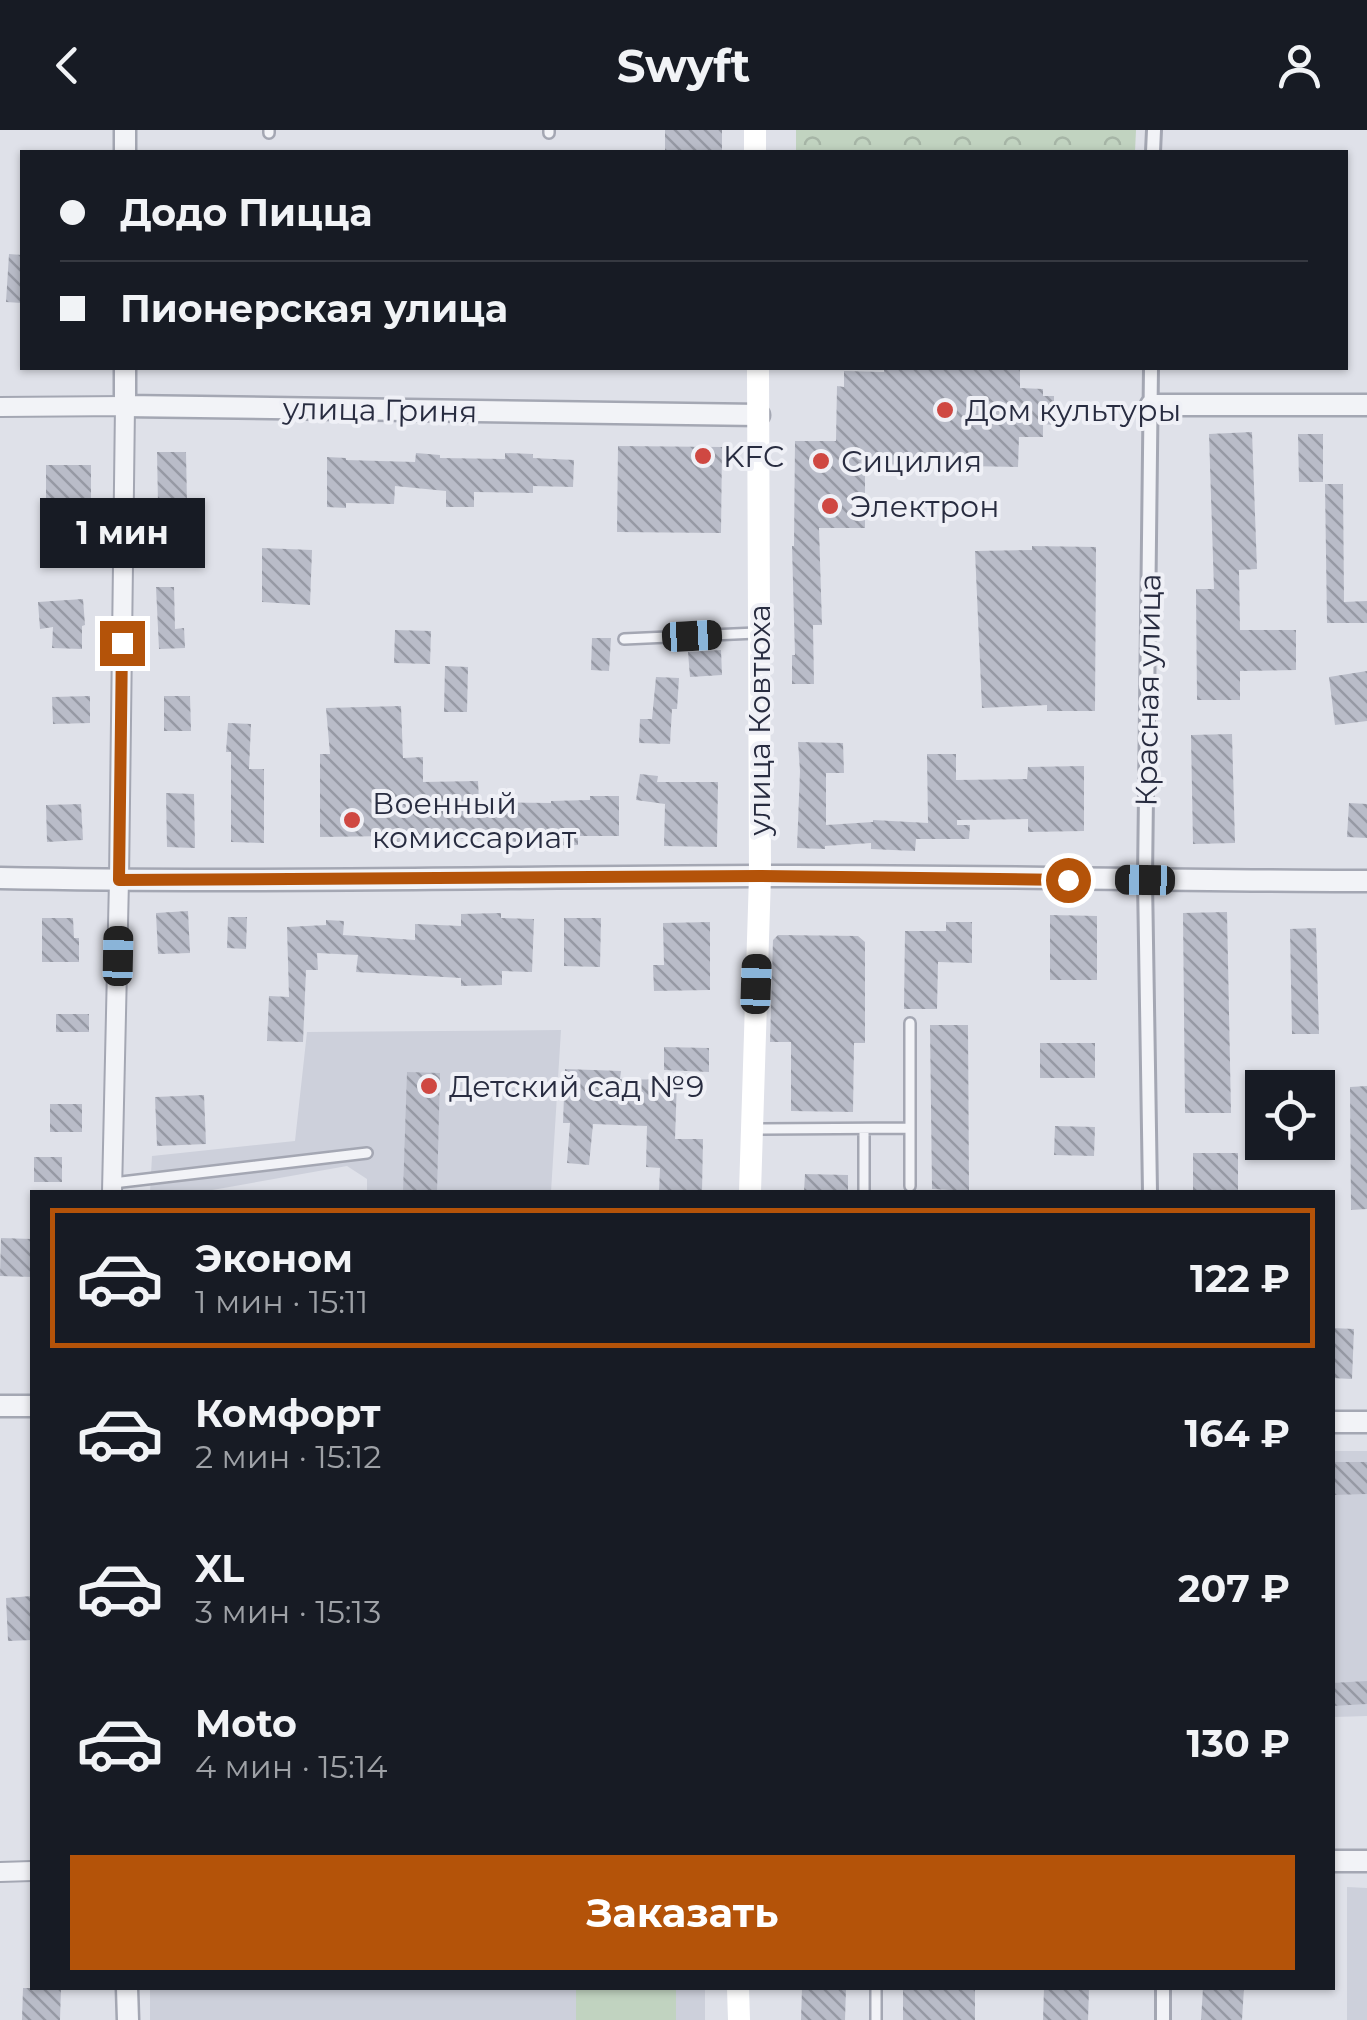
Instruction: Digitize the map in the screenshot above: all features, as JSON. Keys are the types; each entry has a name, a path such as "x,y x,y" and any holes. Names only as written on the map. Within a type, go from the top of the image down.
{"main road":[{"name":"улица Ковтюха","path":"750,1190 760,876 758,370"},
{"path":"738,1990 739,2020"}],"street":[{"path":"113,1188 124,370"},
{"name":"Красная улица","path":"1150,1190 1145,880 1152,370"},
{"path":"1151,404 1367,405"},
{"name":"улица Гриня","path":"0,407 759,415"},
{"path":"0,878 760,876 1367,880"},
{"path":"0,1406 30,1406"},
{"path":"1335,1422 1367,1422"},
{"path":"1335,1861 1367,1861"},
{"path":"0,1872 30,1871"},
{"path":"128,1990 128,2020"},
{"path":"1163,1990 1163,2020"}],"lane":[{"path":"624,639 759,633"},
{"path":"910,1023 910,1186"},
{"path":"864,1128 864,1190"},
{"path":"752,1129 910,1128"},
{"path":"113,1188 368,1153"},
{"path":"876,1990 876,2020"}],"shaded area":[{"name":"Детский сад №9","path":"561,1030 551,1190 367,1190 367,1179 347,1166 212,1190 150,1190 152,1156 295,1141 307,1032"},
{"path":"1335,1451 1367,1451 1367,1716 1335,1717"},
{"path":"1347,1887 1367,1888 1367,2020 1347,2020"},
{"path":"150,1990 705,1990 705,2020 150,2020"}],"green space":[{"path":"796,130 1136,130 1135,150 796,150"},
{"path":"576,1990 676,1990 676,2020 576,2020"}],"building":[{"path":"665,130 722,130 722,150 665,150"},
{"path":"9,254 20,255 20,303 6,302"},
{"name":"Дом культуры","path":"1020,370 1020,388 1043,389 1043,396 1054,396 1054,425 1043,424 1043,437 1019,437 1018,467 865,464 865,528 819,528 822,625 813,625 814,684 792,684 795,441 836,441 837,386 844,387 844,371"},
{"path":"1252,432 1257,569 1239,570 1240,630 1296,630 1296,670 1240,671 1240,700 1197,700 1196,589 1214,589 1209,434"},
{"path":"1298,434 1323,434 1323,482 1299,482"},
{"path":"618,446 722,447 721,533 617,532"},
{"path":"157,452 186,452 187,504 158,504"},
{"path":"416,453 440,458 505,459 505,453 533,454 533,458 574,460 573,487 533,486 533,493 474,492 474,507 446,507 446,491 395,486 394,504 346,503 346,508 327,507 327,457 415,462"},
{"path":"46,465 91,465 91,514 81,514 82,549 58,550 57,514 46,514"},
{"path":"1325,484 1343,484 1344,602 1367,601 1367,623 1327,623"},
{"path":"1032,546 1096,547 1095,711 1047,711 1047,705 982,708 975,551 1032,550"},
{"path":"262,548 312,550 310,605 262,602"},
{"path":"160,549 192,549 192,568 160,568"},
{"path":"156,587 174,587 175,629 184,628 185,648 159,649"},
{"path":"83,599 82,649 52,648 53,627 40,629 38,602"},
{"path":"395,630 431,631 430,664 394,663"},
{"path":"592,638 611,638 609,671 591,670"},
{"path":"721,650 722,675 690,677 688,652"},
{"path":"445,666 468,667 467,712 444,712"},
{"path":"1367,671 1367,721 1335,725 1329,677"},
{"path":"656,677 679,678 670,744 639,743 640,719 652,719"},
{"path":"90,696 90,723 53,724 52,697"},
{"path":"164,696 190,696 191,731 164,731"},
{"path":"401,706 403,758 423,757 423,782 478,781 479,802 551,803 619,796 619,836 578,836 578,845 550,846 502,843 502,838 392,844 392,836 320,837 320,754 330,754 326,708"},
{"path":"228,723 251,724 249,769 264,769 264,843 231,842"},
{"path":"1232,734 1235,843 1193,844 1191,735"},
{"path":"798,742 843,743 844,773 826,773 826,825 873,820 928,823 927,754 956,754 956,780 1027,779 1028,767 1084,766 1084,831 1028,832 1028,819 957,820 957,825 970,825 969,839 916,839 915,851 871,849 871,843 797,848"},
{"path":"640,774 658,776 657,782 718,782 717,847 664,846 665,804 636,800"},
{"path":"166,793 194,794 195,848 167,847"},
{"path":"1349,803 1367,804 1367,838 1347,837"},
{"path":"81,804 83,840 47,842 46,805"},
{"path":"188,911 190,953 158,954 156,913"},
{"path":"1227,912 1231,1113 1185,1113 1183,913"},
{"path":"501,913 501,918 534,919 532,972 502,971 502,985 461,986 461,978 356,972 358,955 317,953 318,970 306,970 303,1042 267,1041 269,996 289,997 287,927 344,921 343,935 415,940 415,924 461,926 461,914"},
{"path":"1050,915 1097,916 1097,980 1050,980"},
{"path":"228,917 247,917 246,949 227,948"},
{"path":"42,918 73,918 74,938 79,938 79,962 42,962"},
{"path":"564,918 601,918 600,967 564,966"},
{"path":"710,922 710,990 654,991 653,965 664,965 663,923"},
{"path":"946,922 972,922 972,963 938,962 937,1009 904,1009 905,931 946,931"},
{"path":"1316,928 1319,1034 1292,1034 1290,929"},
{"path":"778,935 858,936 865,942 865,1043 854,1043 853,1112 791,1111 791,1042 770,1042 773,940"},
{"path":"56,1014 89,1014 89,1032 56,1032"},
{"path":"930,1025 968,1025 969,1190 932,1189"},
{"path":"1040,1043 1095,1043 1095,1078 1040,1078"},
{"path":"664,1047 709,1048 709,1072 664,1070"},
{"path":"565,1069 621,1071 620,1079 677,1080 675,1139 703,1139 702,1190 659,1190 660,1168 646,1167 647,1126 593,1124 589,1165 567,1163 570,1123 563,1123"},
{"path":"407,1072 440,1073 437,1190 403,1190"},
{"path":"1367,1086 1367,1209 1351,1210 1350,1087"},
{"path":"204,1095 206,1144 157,1146 155,1097"},
{"path":"50,1104 82,1104 82,1132 50,1132"},
{"path":"1055,1126 1095,1127 1094,1156 1054,1155"},
{"path":"1193,1153 1238,1153 1238,1190 1193,1190"},
{"path":"34,1157 62,1157 62,1182 34,1182"},
{"path":"805,1174 848,1175 848,1190 804,1190"},
{"path":"1,1238 30,1239 30,1277 0,1276"},
{"path":"1335,1328 1354,1329 1352,1379 1335,1378"},
{"path":"1335,1462 1367,1462 1367,1494 1335,1495"},
{"path":"30,1596 30,1640 8,1641 6,1598"},
{"path":"1367,1681 1367,1704 1335,1706 1335,1683"},
{"path":"23,1988 61,1990 60,2020 22,2020"},
{"path":"802,1990 846,1990 845,2020 801,2020"},
{"path":"903,1990 975,1990 975,2020 903,2020"},
{"path":"1044,1990 1089,1990 1088,2020 1043,2020"},
{"path":"1203,1990 1244,1990 1242,2020 1201,2020"}],"place":[{"name":"Дом культуры","path":"945,410"},
{"name":"KFC","path":"703,456"},
{"name":"Сицилия","path":"821,461"},
{"name":"Электрон","path":"830,506"},
{"name":"Военный комиссариат","path":"352,820"},
{"name":"Детский сад №9","path":"429,1086"}],"route":[{"path":"122,643 119,880 760,876 1068,880"}]}
